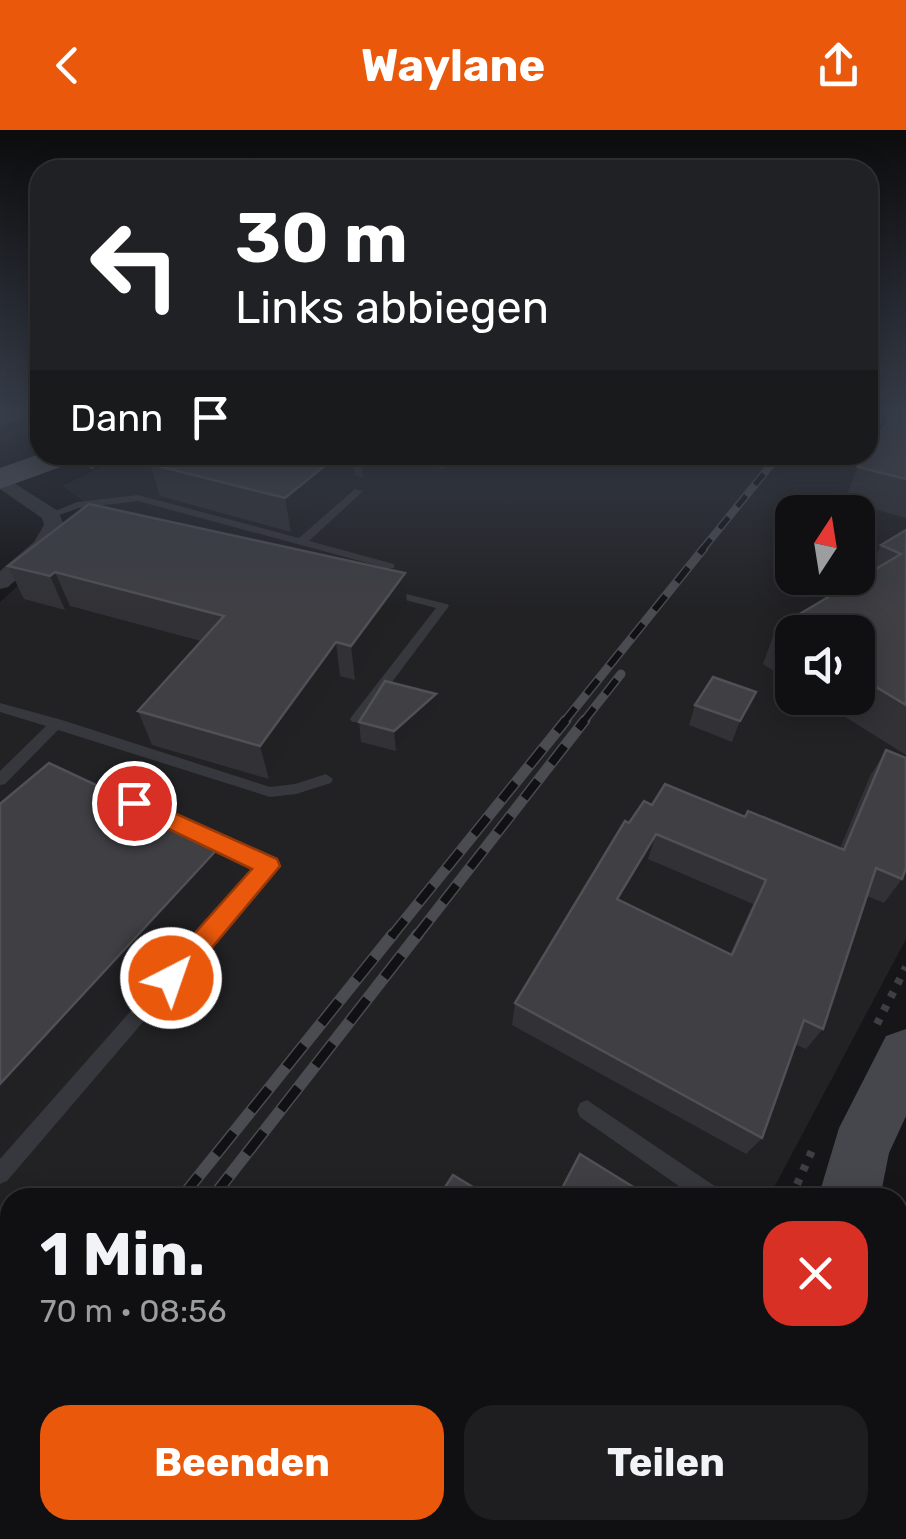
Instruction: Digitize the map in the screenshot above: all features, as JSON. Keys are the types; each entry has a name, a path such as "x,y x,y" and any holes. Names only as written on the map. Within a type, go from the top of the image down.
{"street":[{"path":"0,480 58,522 42,546 0,582"},
{"path":"851,1188 860,1150 906,1055"}],"lane":[{"path":"301,542 358,491"},
{"path":"58,522 78,505 138,498 390,566"},
{"path":"357,719 443,606 385,592"},
{"path":"0,707 270,792 296,789 326,778"},
{"path":"0,780 57,723"},
{"path":"0,1174 268,866 185,827"},
{"path":"586,1110 700,1188"}],"shaded area":[{"path":"79,478 906,478 906,939 774,1188 0,1188 0,602 100,512 62,486"}],"building":[{"path":"205,478 310,478 285,498"},
{"path":"89,504 405,573 351,646 336,642 260,746 138,711 224,616 55,572 50,576 8,566"},
{"path":"906,530 906,705 875,686 875,615 798,615 832,595 875,595 875,569 901,554 881,545"},
{"path":"713,677 756,692 740,721 695,705"},
{"path":"385,681 436,694 394,731 359,722"},
{"path":"886,750 906,758 906,868 902,879 876,868 823,1029 804,1020 762,1138 515,1003 625,821 629,823 644,801 652,805 665,784 745,817 748,811 844,850","holes":["656,834 766,880 732,955 617,899"]},
{"path":"49,763 222,844 0,1084 0,804"},
{"path":"580,1154 635,1188 562,1188"},
{"path":"453,1175 474,1188 445,1188"}],"railway":[{"path":"702,550 761,478"},
{"path":"564,722 704,548"},
{"path":"583,722 621,674"},
{"path":"391,937 566,720"},
{"path":"416,937 585,720"},
{"path":"189,1188 393,934"},
{"path":"220,1188 418,934"}],"route":[{"path":"134,803 268,866 171,978"}]}
